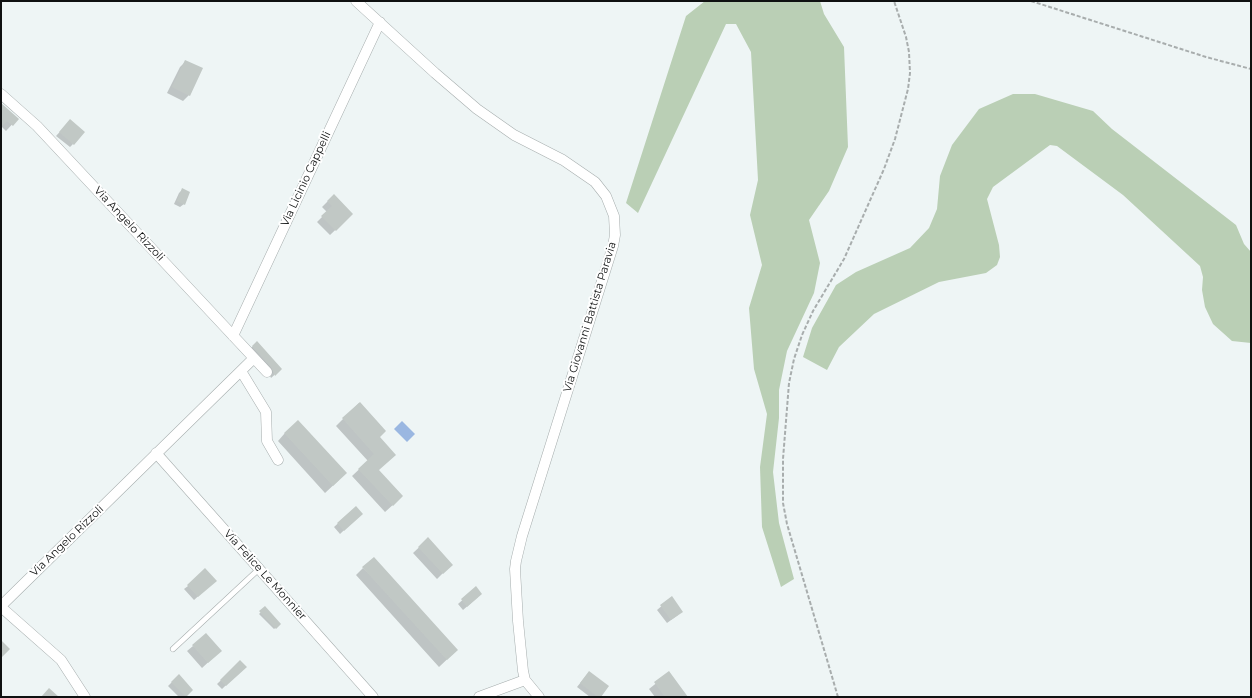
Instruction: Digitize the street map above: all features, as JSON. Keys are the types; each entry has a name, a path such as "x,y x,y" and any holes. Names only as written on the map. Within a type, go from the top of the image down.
{"street":[{"name":"Via Giovanni Battista Paravia","path":"356,1 477,109 514,135 563,160 595,182 606,196 614,216 615,235 611,252 517,554 515,569 522,671 525,680 539,697"},
{"name":"Via Licinio Cappelli","path":"233,336 380,22"},
{"name":"Via Angelo Rizzoli","path":"1,94 37,126 267,372"},
{"name":"Via Angelo Rizzoli","path":"1,606 254,358"},
{"path":"240,371 266,412 267,441 278,460"},
{"name":"Via Felice Le Monnier","path":"156,453 373,697"},
{"path":"1,606 61,660 85,697"},
{"path":"480,697 525,680"}],"lane":[{"path":"173,649 259,569"}],"path":[{"path":"838,697 787,524 783,502 782,459 789,383 794,359 802,335 813,311 844,259 884,169 895,139 908,89 910,73 909,52 906,37 894,1"},
{"path":"1031,1 1206,57 1251,69"}],"green space":[{"path":"705,1 820,1 824,14 844,47 848,147 829,191 809,220 820,263 814,293 787,351 779,390 779,418 773,472 779,523 794,579 781,587 762,527 760,467 767,414 754,369 749,308 762,265 750,215 758,180 751,52 736,24 726,24 638,213 626,203 686,16"},
{"path":"1013,94 1035,94 1093,111 1112,129 1236,225 1244,244 1251,252 1251,343 1232,341 1213,324 1205,307 1202,290 1203,277 1200,266 1123,195 1057,146 1050,145 993,187 987,199 999,245 1000,257 997,265 986,273 939,282 874,314 839,347 827,370 803,357 812,328 836,285 856,272 910,248 929,228 937,209 940,176 952,145 979,109"}],"water":[{"path":"402,421 415,434 407,442 394,429"}],"building":[{"path":"185,60 203,68 190,96 172,87"},
{"path":"1,103 19,119 13,126 7,121 1,127"},
{"path":"70,119 85,132 74,145 59,132"},
{"path":"182,188 190,192 185,205 177,201"},
{"path":"334,194 353,214 336,231 321,216 332,206 327,201"},
{"path":"257,341 282,369 275,376 272,368 252,346"},
{"path":"360,402 386,431 380,437 396,455 379,470 403,496 393,506 358,469 374,454 342,418"},
{"path":"298,420 347,473 333,486 284,433"},
{"path":"356,506 363,514 344,531 337,523"},
{"path":"428,537 453,565 443,574 418,547"},
{"path":"374,557 458,650 447,660 362,567"},
{"path":"205,568 217,581 198,597 187,585"},
{"path":"476,586 482,594 467,607 461,599"},
{"path":"672,596 683,612 671,620 660,605"},
{"path":"265,606 281,624 276,629 259,611"},
{"path":"206,633 222,651 208,663 192,645"},
{"path":"1,640 10,649 1,658"},
{"path":"240,660 247,667 226,686 220,680"},
{"path":"589,671 609,686 601,697 598,697 580,683"},
{"path":"669,671 688,697 665,697 654,682"},
{"path":"179,674 193,690 186,697 171,682"},
{"path":"49,688 59,697 41,697"}]}
